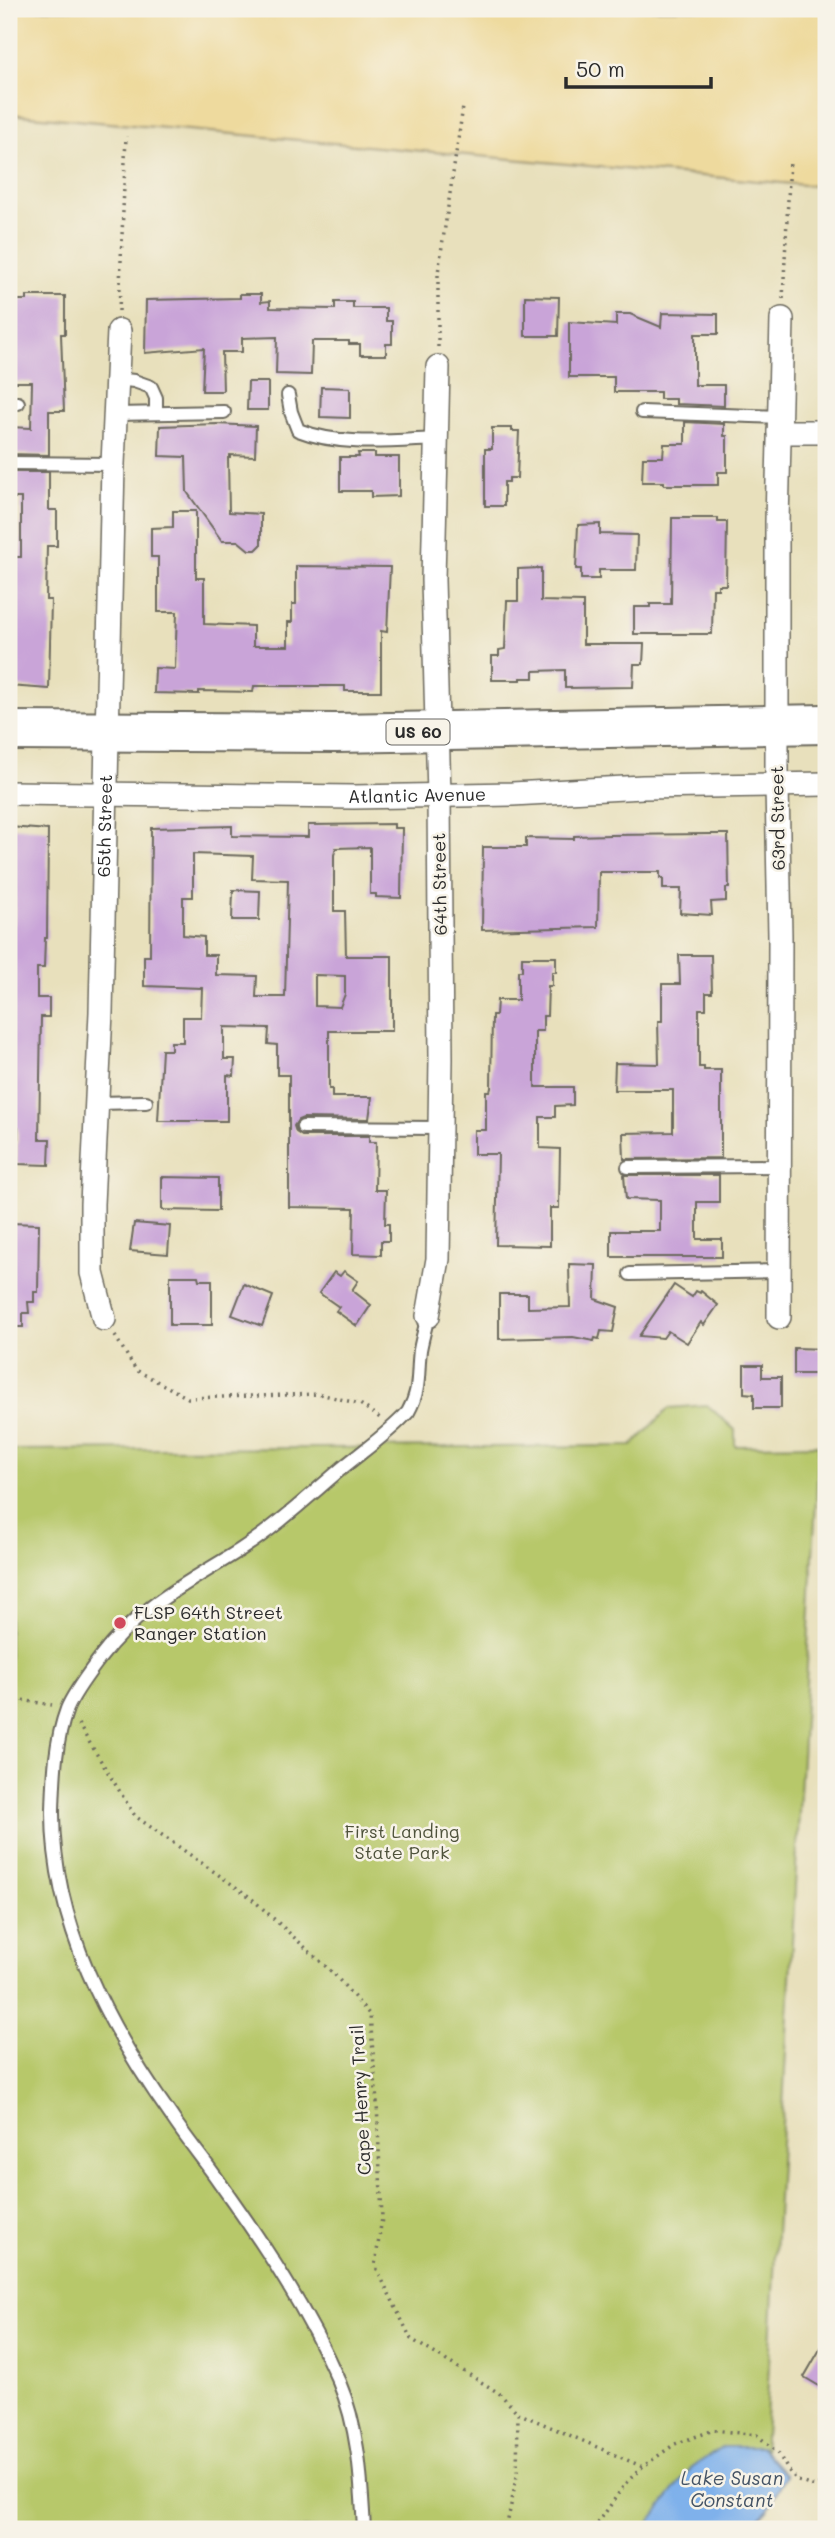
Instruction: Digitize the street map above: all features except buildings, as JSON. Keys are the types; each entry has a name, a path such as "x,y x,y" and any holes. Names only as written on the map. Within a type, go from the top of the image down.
{"highway":[{"name":"US 60","path":"9,732 436,731 826,724"}],"street":[{"name":"63rd Street","path":"779,1317 780,936 777,724 782,319"},
{"name":"65th Street","path":"104,1319 92,1273 92,1204 102,1012 105,794 118,331"},
{"name":"64th Street","path":"428,1316 438,1259 440,1128 439,795 433,580 438,367"},
{"path":"779,425 826,432"},
{"name":"Atlantic Avenue","path":"9,793 354,797 826,784"}],"lane":[{"path":"116,379 151,387 156,398 156,413"},
{"path":"288,395 298,430 317,438 368,441 436,439"},
{"path":"642,411 779,425"},
{"path":"115,414 224,412"},
{"path":"9,463 113,464"},
{"path":"97,1103 146,1102"},
{"path":"303,1127 440,1128"},
{"path":"628,1167 778,1166"},
{"path":"630,1274 779,1270"},
{"path":"364,2529 356,2440 346,2400 337,2378 310,2324 271,2258 145,2077 86,1968 70,1925 59,1880 53,1827 54,1782 58,1746 68,1707 102,1655 157,1602 269,1530 408,1412 416,1398 420,1382 421,1346 428,1316"}],"path":[{"path":"438,367 438,273 463,107"},
{"path":"118,331 126,136"},
{"path":"782,319 790,160"},
{"path":"104,1319 136,1370 188,1398 320,1394 360,1404 392,1427"},
{"path":"9,1698 68,1707"},
{"name":"Cape Henry Trail","path":"68,1707 135,1816 250,1897 333,1973 370,2015 382,2218 375,2265 411,2339 499,2393 518,2413 642,2467"},
{"path":"506,2529 517,2476 518,2413"},
{"path":"594,2529 625,2484 642,2467 675,2444 714,2430 757,2435 778,2453 798,2481 816,2487 826,2481"}],"green space":[{"name":"First Landing State Park","path":"707,1405 735,1430 735,1446 819,1445 758,2529 9,2529 9,1450 632,1446 669,1408"}],"sand":[{"path":"9,9 826,9 826,187 9,114"}],"water":[{"name":"Lake Susan Constant","path":"723,2447 761,2447 786,2476 768,2509 748,2529 644,2529 692,2467"}],"place":[{"name":"FLSP 64th Street Ranger Station","path":"120,1623"}]}
